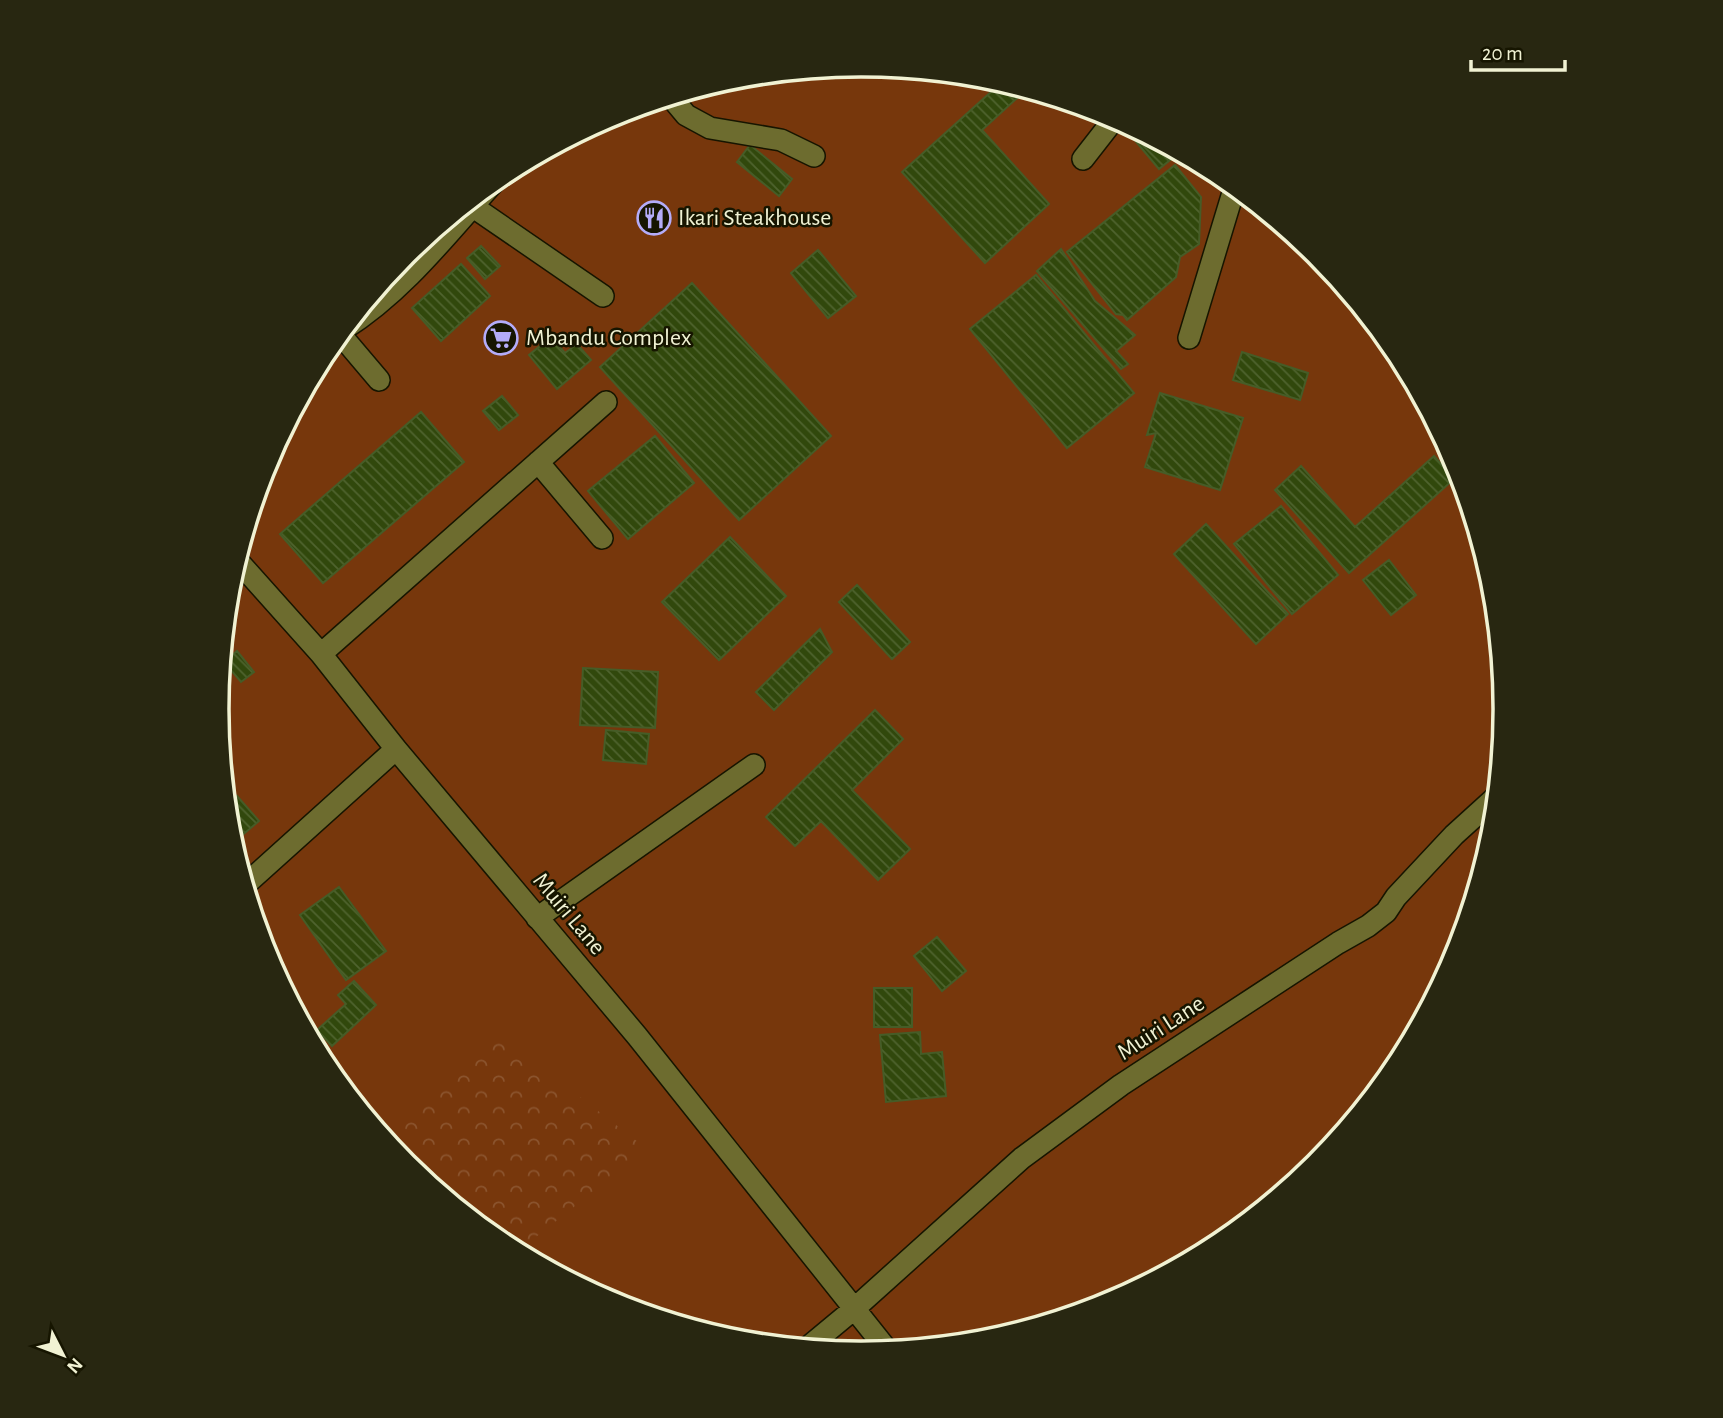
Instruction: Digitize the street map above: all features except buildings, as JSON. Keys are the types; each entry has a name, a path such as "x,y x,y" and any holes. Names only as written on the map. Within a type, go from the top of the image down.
{"street":[{"path":"678,105 686,115 710,128 781,140 814,156"},
{"path":"1083,159 1108,127"},
{"path":"1189,338 1232,197"},
{"path":"476,209 603,296"},
{"path":"371,310 417,268 453,228"},
{"path":"347,342 379,380"},
{"path":"321,654 606,402"},
{"path":"538,462 602,538"},
{"name":"Muiri Lane","path":"246,570 321,654 396,749 637,1036 879,1341"},
{"path":"253,878 396,749"},
{"path":"537,918 754,765"},
{"name":"Muiri Lane","path":"817,1340 1022,1158 1121,1086 1386,912 1396,897 1454,835 1485,807"}],"green space":[{"path":"820,78 903,78 944,82 985,89 1065,111 1141,142 1178,162 1213,184 1278,234 1337,292 1363,324 1409,393 1428,429 1460,506 1472,545 1488,627 1494,709 1488,791 1472,873 1460,912 1428,989 1409,1025 1363,1094 1337,1126 1278,1184 1246,1210 1213,1234 1141,1276 1103,1293 1025,1319 985,1329 903,1340 820,1340 779,1336 698,1319 620,1293 582,1276 510,1234 445,1184 415,1156 386,1126 336,1060 314,1025 278,951 251,873 242,832 235,791 229,709 235,627 251,545 263,506 295,429 314,393 360,324 386,292 445,234 477,208 510,184 582,142 620,125 698,99 738,89"},
{"path":"495,1031 647,1149 527,1244 445,1184 386,1126"}],"place":[{"name":"Ikari Steakhouse","path":"654,218"},
{"name":"Mbandu Complex","path":"501,338"}]}
